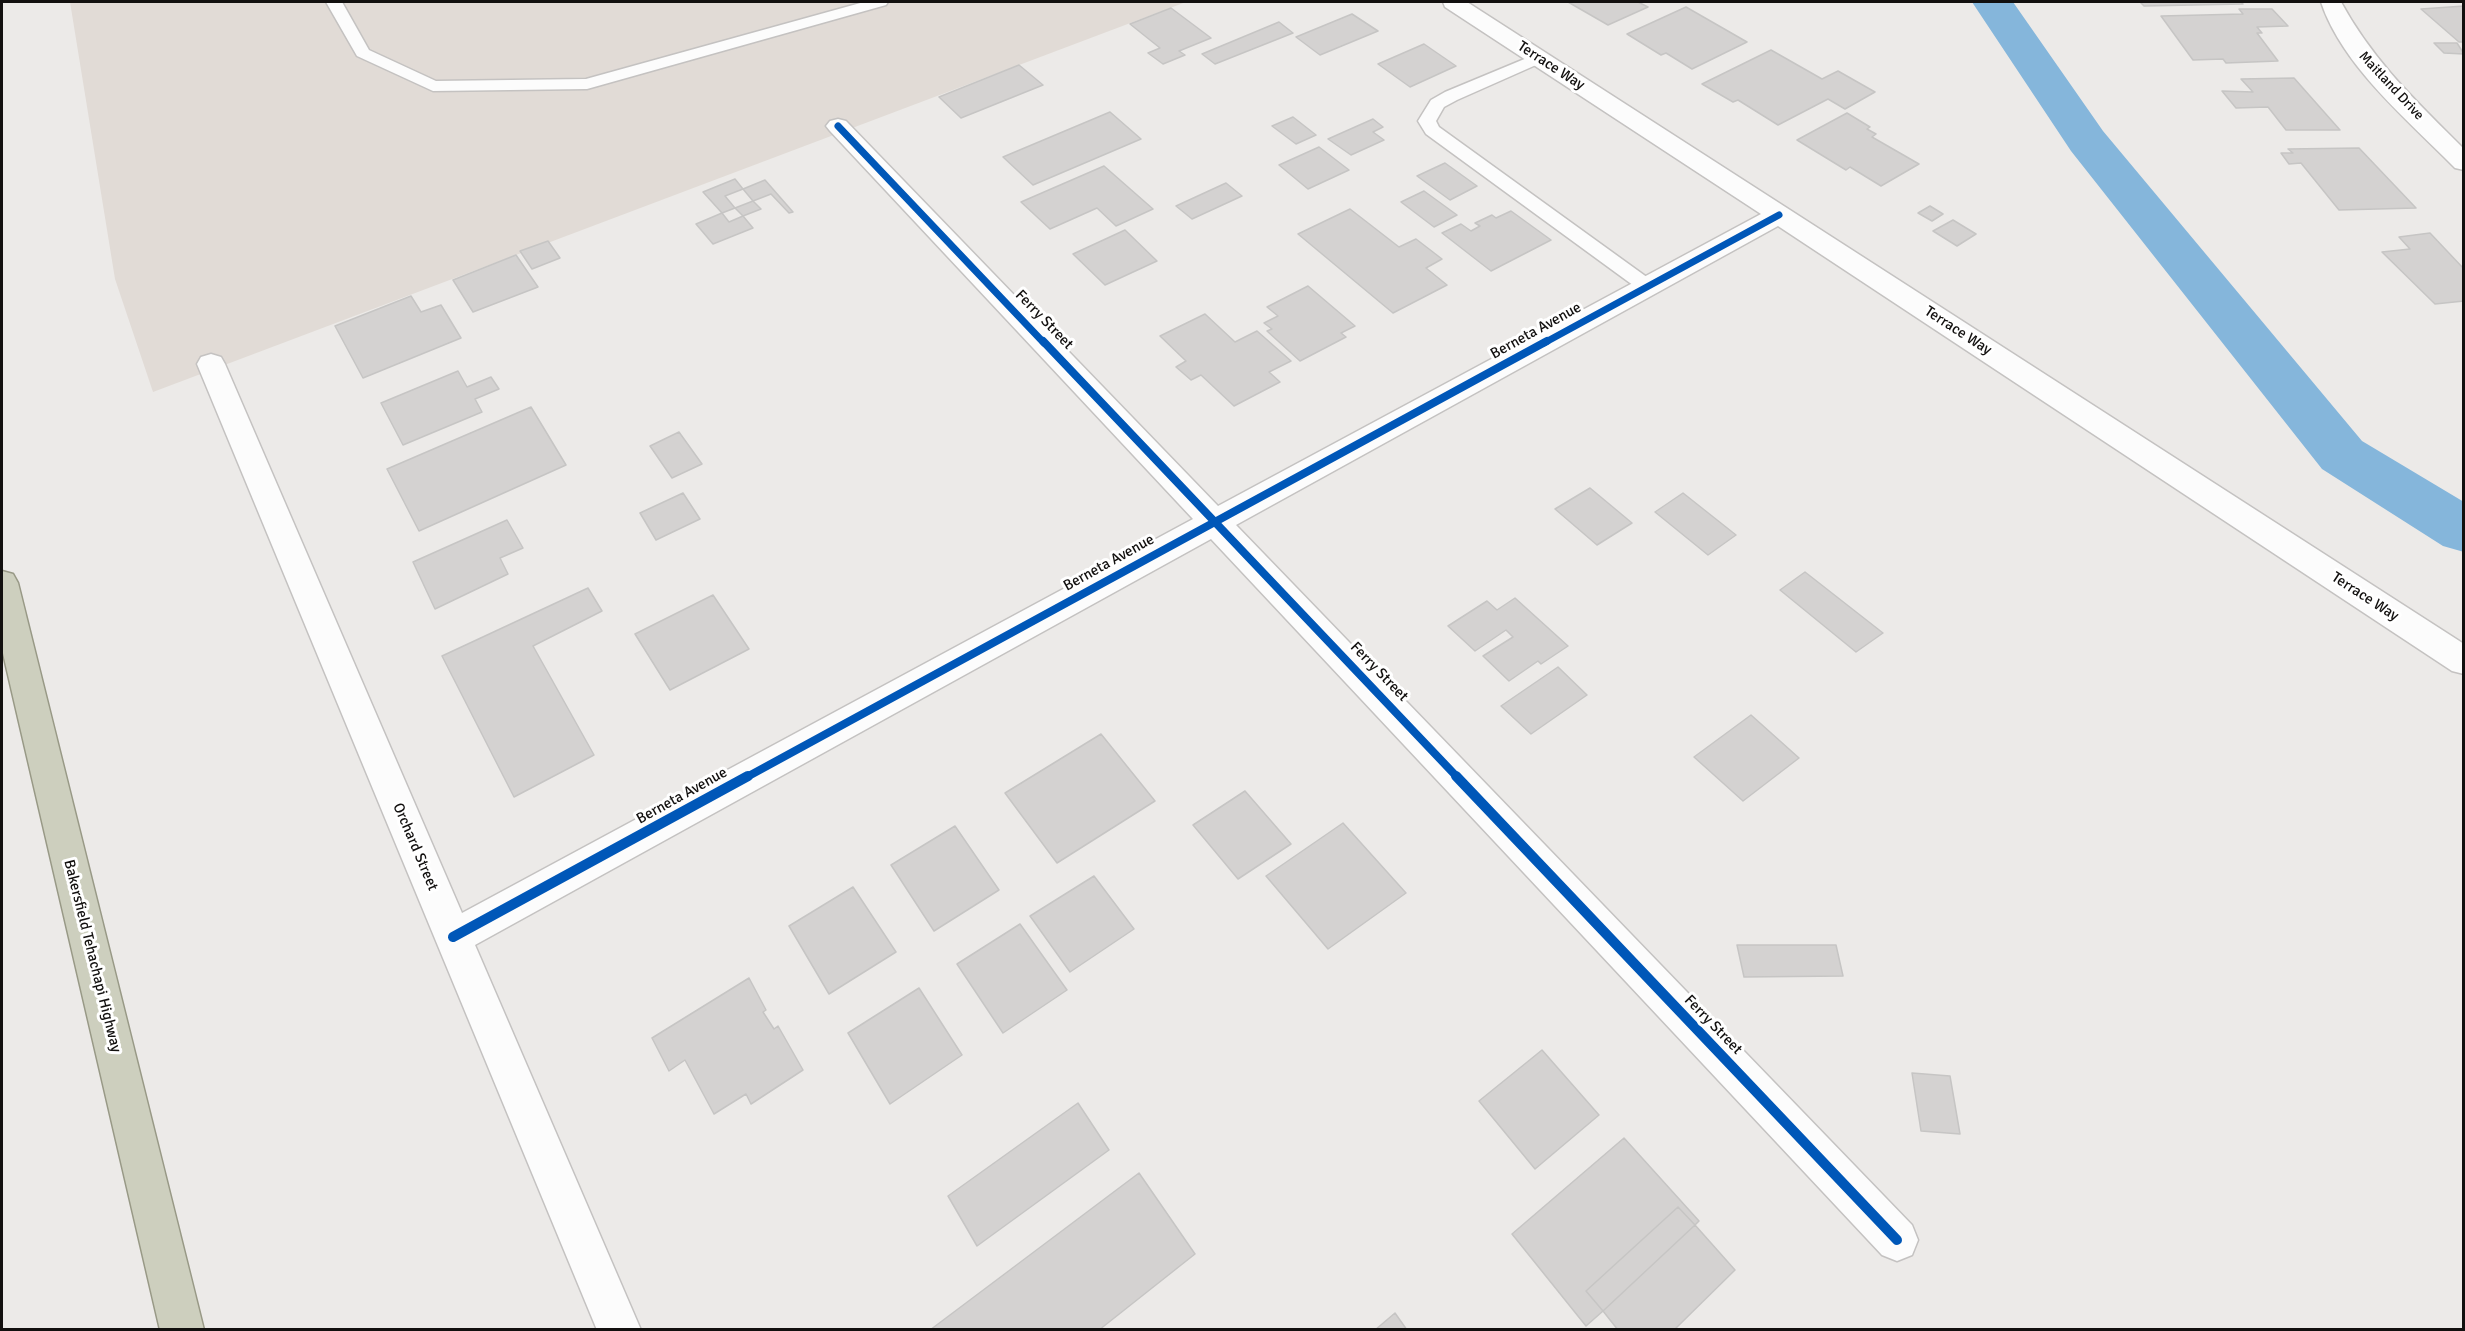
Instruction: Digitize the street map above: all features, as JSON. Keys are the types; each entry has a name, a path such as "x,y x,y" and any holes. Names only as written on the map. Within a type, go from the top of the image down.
{"highway":[{"name":"Bakersfield Tehachapi Highway","path":"2,583 182,1329"}],"street":[{"name":"Terrace Way","path":"1453,2 2463,661"},
{"name":"Maitland Drive","path":"2331,2 2342,29 2366,61 2463,163"},
{"name":"Ferry Street","path":"838,126 1897,1240"},
{"name":"Berneta Avenue","path":"453,938 1779,215"},
{"name":"Orchard Street","path":"212,364 619,1329"}],"lane":[{"path":"334,2 363,53 433,86 587,84 880,2"},
{"path":"1539,58 1451,96 1437,104 1427,121 1432,130 1648,287"}],"shaded area":[{"path":"70,2 1186,2 153,392 115,279"}],"building":[{"path":"1568,2 1638,2 1648,7 1608,25"},
{"path":"2140,2 2241,2 2243,4 2144,6"},
{"path":"2464,6 2464,42 2459,42 2421,9"},
{"path":"1686,7 1747,42 1692,69 1666,53 1661,55 1627,34"},
{"path":"1171,8 1211,38 1179,51 1185,55 1163,64 1148,53 1160,48 1130,24"},
{"path":"2239,9 2272,9 2288,26 2257,27 2262,33 2257,33 2278,61 2226,63 2223,59 2193,60 2161,16 2243,14"},
{"path":"1352,14 1378,31 1320,55 1296,37"},
{"path":"1279,22 1293,33 1215,64 1202,54"},
{"path":"2434,43 2457,43 2464,54 2444,53"},
{"path":"1424,44 1456,66 1410,87 1378,64"},
{"path":"1771,50 1822,79 1838,71 1875,92 1845,109 1828,99 1778,125 1738,100 1733,102 1702,84"},
{"path":"1019,65 1043,85 961,118 939,97"},
{"path":"2294,78 2340,130 2286,130 2268,107 2236,108 2222,91 2253,92 2241,79"},
{"path":"1110,112 1141,139 1033,185 1003,157"},
{"path":"1847,113 1870,127 1867,129 1876,134 1872,137 1919,164 1881,186 1850,167 1846,170 1797,140"},
{"path":"1293,117 1316,135 1296,144 1272,126"},
{"path":"1373,119 1383,127 1373,132 1384,140 1351,155 1328,139"},
{"path":"1319,147 1349,170 1308,189 1279,165"},
{"path":"2359,148 2416,208 2339,210 2301,163 2289,164 2281,153 2293,153 2288,149"},
{"path":"1445,163 1477,186 1450,200 1417,176"},
{"path":"1104,166 1153,209 1116,226 1097,208 1050,229 1021,202"},
{"path":"735,179 743,189 725,196 735,208 722,213 703,192"},
{"path":"765,180 793,212 789,213 771,194 753,201 743,189"},
{"path":"1226,183 1242,196 1192,219 1176,206"},
{"path":"1424,191 1457,215 1434,227 1401,202"},
{"path":"753,201 761,209 743,216 735,208"},
{"path":"1930,206 1943,214 1932,221 1918,213"},
{"path":"1350,209 1399,247 1416,239 1442,259 1426,268 1447,285 1393,313 1298,234"},
{"path":"1511,211 1551,240 1491,271 1442,233 1461,224 1471,231 1480,226 1475,223 1492,215 1496,218"},
{"path":"722,213 729,222 743,216 753,228 713,244 696,224"},
{"path":"1953,220 1976,234 1957,246 1933,231"},
{"path":"1125,230 1157,261 1105,285 1073,254"},
{"path":"2430,233 2464,269 2464,301 2435,304 2382,252 2410,249 2399,237"},
{"path":"548,241 560,258 532,269 520,251"},
{"path":"516,255 538,287 473,312 453,280"},
{"path":"1308,286 1355,326 1341,333 1346,337 1300,361 1267,331 1272,329 1264,323 1278,316 1267,307"},
{"path":"411,296 421,312 441,305 461,338 363,378 335,326"},
{"path":"1205,314 1235,342 1257,331 1291,361 1269,372 1280,382 1234,406 1201,375 1191,380 1176,367 1186,361 1160,336"},
{"path":"458,371 467,387 491,377 499,389 475,399 482,412 403,445 381,403"},
{"path":"531,407 566,465 419,531 387,469"},
{"path":"679,432 702,464 672,478 650,446"},
{"path":"1590,488 1632,523 1597,545 1555,509"},
{"path":"683,493 700,519 656,540 640,513"},
{"path":"1683,493 1736,535 1708,555 1655,512"},
{"path":"507,520 523,548 500,558 508,574 435,609 413,562"},
{"path":"1805,572 1883,633 1856,652 1780,590"},
{"path":"588,588 602,611 533,646 594,755 514,797 442,656"},
{"path":"713,595 749,649 670,690 635,634"},
{"path":"1515,598 1568,646 1541,664 1538,661 1509,681 1483,656 1513,637 1506,630 1475,651 1448,626 1487,601 1497,610"},
{"path":"1558,667 1587,695 1531,734 1501,706"},
{"path":"1751,715 1799,758 1743,801 1694,757"},
{"path":"1101,734 1155,801 1057,863 1005,793"},
{"path":"1245,791 1291,844 1238,879 1193,825"},
{"path":"1343,823 1406,893 1328,949 1266,876"},
{"path":"955,826 999,890 934,931 891,865"},
{"path":"1094,876 1134,929 1070,972 1030,916"},
{"path":"853,887 896,952 829,994 789,926"},
{"path":"1020,924 1067,990 1003,1033 957,964"},
{"path":"1737,945 1836,945 1843,976 1744,977"},
{"path":"749,978 766,1010 763,1012 774,1029 778,1026 803,1070 751,1104 746,1094 714,1114 685,1060 669,1071 652,1038"},
{"path":"919,988 962,1055 890,1104 848,1033"},
{"path":"1542,1050 1599,1115 1535,1169 1479,1101"},
{"path":"1912,1073 1950,1076 1960,1134 1921,1131"},
{"path":"1078,1103 1109,1150 977,1246 948,1196"},
{"path":"1624,1138 1699,1221 1695,1225 1678,1207 1586,1291 1603,1311 1586,1326 1512,1234"},
{"path":"1139,1173 1195,1254 1099,1330 930,1330"},
{"path":"1678,1207 1695,1225 1603,1311 1586,1291"},
{"path":"1695,1225 1735,1270 1674,1330 1618,1330 1603,1311"},
{"path":"1395,1313 1407,1330 1375,1330"}],"waterway":[{"path":"1993,2 2087,141 2342,455 2464,530"}],"cycle path":[{"path":"838,126 1897,1240"},
{"path":"453,937 1779,215"}]}
